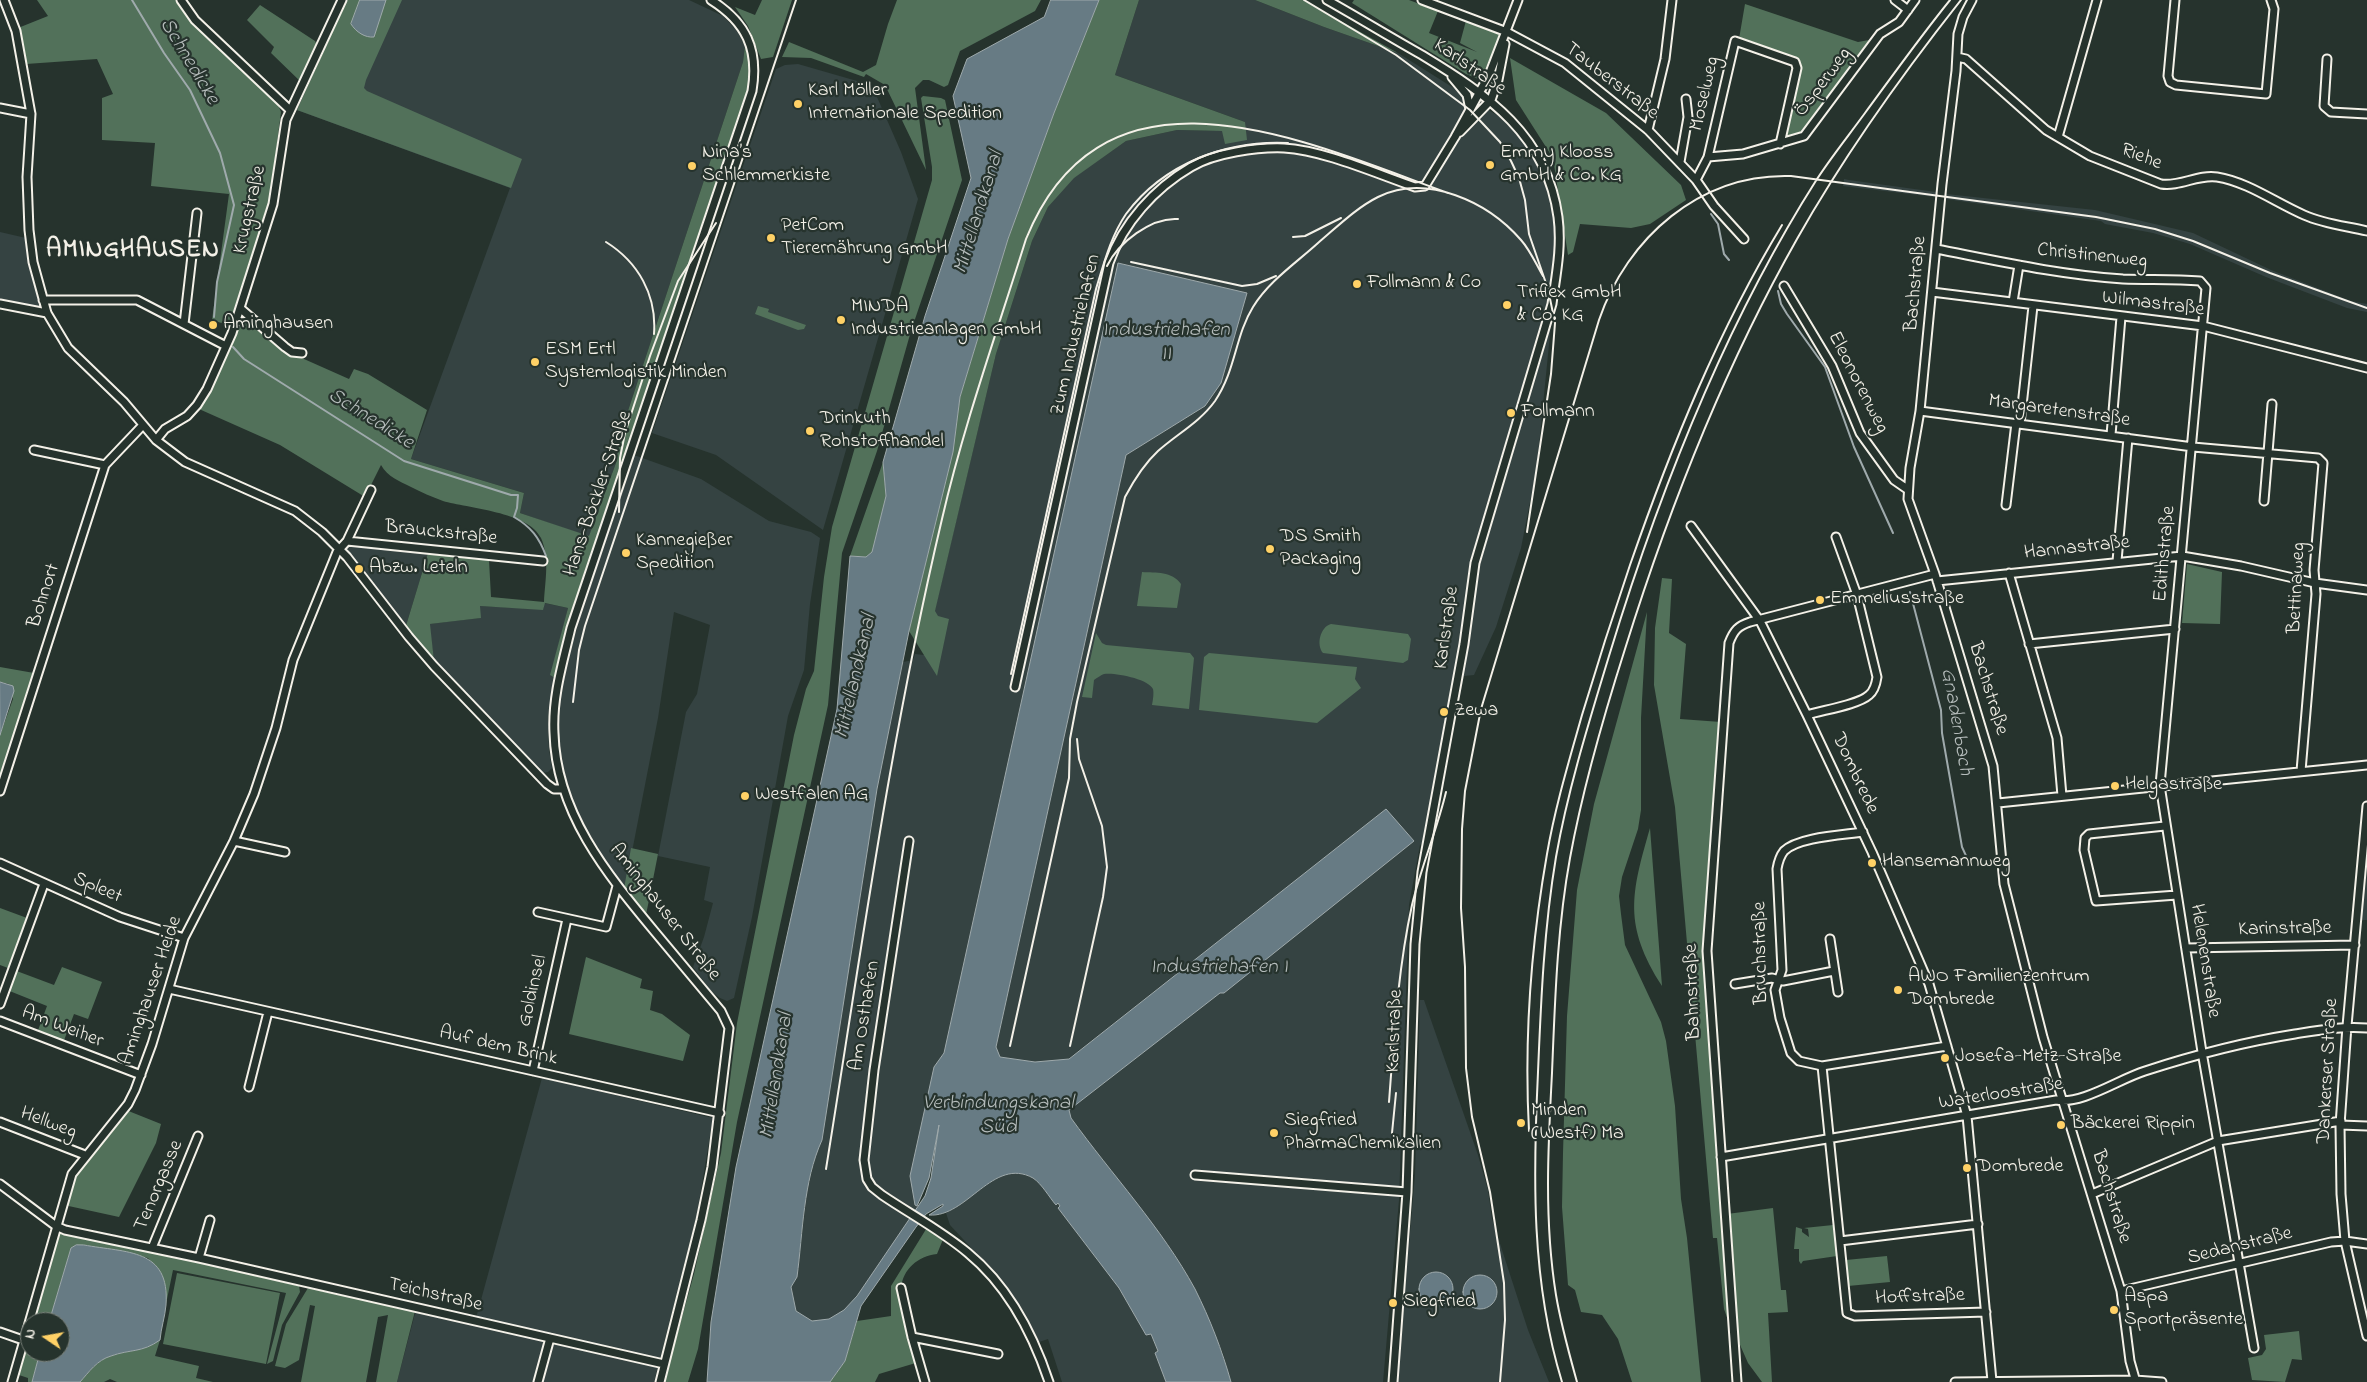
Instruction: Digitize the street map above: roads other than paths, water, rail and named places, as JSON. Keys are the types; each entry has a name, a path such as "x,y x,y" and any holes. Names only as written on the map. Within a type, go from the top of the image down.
{"street":[{"path":"4,0 16,31 31,114 27,207 33,262 47,313 68,348 124,402 156,440 185,462 295,511 340,548 434,666 547,784 554,788 563,789"},
{"path":"181,0 195,20 290,110"},
{"name":"Krugstraße","path":"156,440 165,429 186,416 197,405 207,389 226,346 241,309 273,204 282,136 290,110 342,0"},
{"name":"Hans-Böckler-Straße","path":"563,789 555,749 554,711 571,628 752,91 755,68 748,38 735,18 711,0"},
{"name":"Karlstraße","path":"1326,0 1439,65 1491,100 1515,124 1536,151 1546,170 1558,219 1559,262 1552,304 1544,336 1503,464 1474,569 1464,644 1422,872 1415,944 1407,1192 1393,1382"},
{"name":"Tauberstraße","path":"1422,0 1507,32 1565,63 1648,130 1696,180 1714,206 1744,239"},
{"path":"1491,100 1498,80 1507,32 1518,0"},
{"path":"1648,130 1665,59 1672,0"},
{"path":"1895,0 1908,10"},
{"name":"Ösperweg","path":"1708,157 1743,154 1804,136 1880,34 1899,22 1915,0"},
{"name":"Bachstraße","path":"1972,0 1963,17 1958,34 1920,411 1908,489 1911,511 1936,577 1993,766 1998,803 2004,884 2043,1037 2121,1291 2130,1361 2136,1381"},
{"path":"2058,137 2097,0"},
{"path":"2175,0 2168,76 2170,82 2176,85 2266,94 2274,8 2271,0"},
{"name":"Zum Industriehafen","path":"1015,687 1109,263 1113,250 1146,201 1192,166 1244,149 1285,148 1334,158 1415,188 1425,186 1470,110 1507,32"},
{"name":"Moselweg","path":"1696,180 1708,157 1735,41 1795,62 1797,68 1780,144"},
{"name":"Riehe","path":"1957,57 1966,59 2046,130 2090,156 2161,184 2172,184 2210,176 2219,177 2241,184 2305,216 2367,230"},
{"path":"2327,59 2324,106 2331,112 2367,114"},
{"path":"1439,65 1458,83 1467,95 1470,110"},
{"path":"1680,162 1688,117 1686,99"},
{"name":"Zum Industriehafen","path":"1455,137 1491,100"},
{"path":"0,108 31,114"},
{"path":"184,324 197,213"},
{"name":"Christinenweg","path":"1936,249 2019,266 2122,279 2200,281 2206,288 2203,326"},
{"path":"2013,302 2019,266"},
{"name":"Eleonorenweg","path":"1784,286 1832,366 1860,433 1894,480 1908,489"},
{"name":"Wilmastraße","path":"1932,292 2203,326 2367,368"},
{"path":"43,300 137,300 226,346"},
{"path":"0,304 47,313"},
{"path":"2006,505 2033,306"},
{"path":"241,309 285,347 292,352 302,353"},
{"path":"2111,436 2120,317"},
{"name":"Edithstraße","path":"2160,785 2203,326"},
{"path":"2264,501 2272,404"},
{"name":"Margaretenstraße","path":"1920,411 2193,447"},
{"name":"Bohnort","path":"0,790 105,465 143,425"},
{"path":"2117,561 2128,438"},
{"name":"Bettinaweg","path":"2193,447 2269,452 2318,458 2323,463 2314,570 2316,594 2301,771"},
{"path":"34,450 105,465"},
{"path":"340,548 347,541 371,490"},
{"name":"Dombrede","path":"1691,526 1760,621 1808,715 1863,832 1926,976 1968,1116 1992,1381"},
{"path":"1808,715 1861,700 1870,695 1875,687 1877,677 1857,595 1836,537"},
{"name":"Brauckstraße","path":"347,541 543,561"},
{"name":"Aminghauser Heide","path":"31,1312 72,1174 85,1155 128,1104 141,1075 184,938 234,841 266,759 294,660 340,548"},
{"name":"Hannastraße","path":"1936,577 2009,573 2182,556 2241,566 2315,583 2367,590"},
{"path":"2009,573 2057,738 2062,796"},
{"path":"1760,621 1857,595 1936,577"},
{"name":"Bahnstraße","path":"1737,1382 1707,951 1729,642 1733,631 1739,626 1760,621"},
{"path":"2029,644 2175,629"},
{"path":"1998,803 2367,765"},
{"name":"Helenenstraße","path":"2160,785 2202,1052 2254,1348"},
{"name":"Aminghauser Straße","path":"563,789 582,834 617,886 726,1019 729,1036 720,1113 702,1220 660,1382"},
{"name":"Dankerser Straße","path":"2367,806 2340,1123 2341,1194 2346,1241 2367,1336"},
{"path":"2165,826 2089,834 2085,838 2084,850 2096,901 2177,895"},
{"name":"Bruchstraße","path":"1822,1066 1799,1061 1791,1052 1780,1018 1775,990 1782,970 1777,869 1779,859 1790,846 1800,842 1863,832"},
{"path":"234,841 285,852"},
{"name":"Am Osthafen","path":"909,841 874,1070 864,1170 872,1187 968,1253 1006,1294 1034,1340 1049,1382"},
{"name":"Spleet","path":"0,863 120,917 184,938"},
{"path":"0,1004 44,884"},
{"path":"538,912 606,927 617,886"},
{"name":"Goldinsel","path":"533,1071 567,919"},
{"path":"1830,939 1838,992"},
{"name":"Karinstraße","path":"2186,948 2354,945"},
{"path":"1735,984 1772,978 1779,980 1834,971"},
{"name":"Auf dem Brink","path":"169,989 720,1113"},
{"path":"249,1087 268,1012"},
{"name":"Am Weiher","path":"0,1021 141,1075"},
{"name":"Waterloostraße","path":"1721,1157 2056,1100 2063,1102 2078,1100 2126,1077 2202,1052 2272,1037 2347,1026 2367,1028"},
{"path":"1947,1046 1822,1066 1840,1241 1978,1224"},
{"name":"Hellweg","path":"0,1122 85,1155"},
{"path":"2092,1194 2218,1141 2340,1123 2367,1126"},
{"name":"Tenorgasse","path":"152,1248 198,1136"},
{"path":"1195,1175 1407,1192"},
{"name":"Teichstraße","path":"0,1184 56,1226 65,1230 199,1258 664,1364"},
{"path":"199,1258 210,1220"},
{"name":"Hoffstraße","path":"1840,1241 1846,1310 1849,1315 1986,1312"},
{"name":"Sedanstraße","path":"2121,1291 2239,1265 2258,1258 2346,1241 2367,1244"},
{"path":"901,1288 925,1382"},
{"path":"0,1332 20,1339"},
{"path":"912,1337 998,1354"},
{"path":"538,1382 550,1338"},
{"name":"Aminghauser Heide","path":"12,1382 20,1351"},
{"path":"1955,1382 2162,1382"}],"water":[{"path":"360,0 386,0 374,37 367,37 361,34 351,24"},
{"path":"1051,0 1099,0 1054,113 1008,239 960,397 953,452 909,631 877,789 822,1140 807,1190 797,1277 791,1287 796,1311 812,1321 829,1319 844,1310 857,1296 925,1196 931,1178 939,1125 929,1178 917,1206 915,1205 910,1176 934,1067 944,1053 1118,263 1247,293 1221,383 1205,406 1126,455 996,1047 1000,1057 1035,1062 1069,1059 1386,809 1414,841 1224,993 1220,993 1069,1110 1071,1118 1152,1223 1182,1266 1211,1323 1231,1382 1166,1382 1155,1353 1158,1351 1151,1334 1146,1335 1119,1288 1058,1208 1060,1206 1058,1203 1056,1205 1033,1178 1019,1173 1005,1175 993,1181 956,1207 943,1213 929,1215 943,1206 943,1204 926,1214 861,1306 845,1361 830,1382 707,1382 711,1322 736,1167 837,709 850,556 866,557 872,552 886,496 883,462 925,316 971,178 953,96 967,59 1044,17"},
{"path":"0,682 13,686 14,691 0,735"},
{"path":"76,1245 130,1252 153,1263 161,1273 165,1286 166,1305 160,1340 142,1349 118,1354 102,1360 80,1382 32,1382 37,1362 70,1362 70,1312 52,1312 71,1248"},
{"path":"1436,1272 1448,1277 1453,1289 1448,1301 1436,1306 1424,1301 1419,1289 1424,1277"},
{"path":"1480,1275 1492,1280 1497,1292 1492,1304 1480,1309 1468,1304 1463,1292 1468,1280"}],"waterway":[{"name":"Schnedicke","path":"132,0 164,53 190,90 220,153 234,205 217,282 214,317"},
{"name":"Gnadenbach","path":"1711,214 1718,224 1724,254 1729,260"},
{"name":"Gnadenbach","path":"1778,291 1781,304 1787,314 1825,367 1854,447 1893,533"},
{"name":"Schnedicke","path":"233,347 244,359 404,461 511,495 518,495 514,517 534,533 546,556"},
{"name":"Gnadenbach","path":"1910,592 1941,710 1942,733 1962,847 1967,858"}],"railway":[{"path":"573,702 579,650 585,626 796,0"},
{"path":"1304,0 1396,55 1470,110 1500,142 1519,178 1525,200 1529,234 1548,289 1555,323 1551,374 1527,532"},
{"path":"1562,1382 1544,1306 1539,1267 1535,1190 1536,1111 1542,991 1549,910 1561,832 1580,756 1609,656 1649,534 1672,472 1724,350 1753,291 1817,179 1950,0"},
{"path":"1577,1382 1560,1317 1552,1267 1548,1212 1548,1156 1562,911 1575,831 1594,753 1642,596 1680,491 1722,388 1770,288 1834,176 1895,87 1961,0"},
{"path":"826,1169 892,762 907,681 942,519 971,413 1026,239 1061,180 1105,143 1157,126 1213,124 1273,134 1334,152 1448,193"},
{"path":"1011,674 1096,289 1116,231 1126,214 1141,196 1178,168 1198,158 1220,151 1265,143 1288,143"},
{"path":"1500,1382 1505,1320 1504,1283 1490,1192 1472,1117 1466,1068 1465,967 1461,908 1462,829 1465,791 1481,709 1599,320 1612,290 1628,262 1648,238 1671,216 1698,199 1727,186 1758,178 1791,176 2096,217 2155,229 2193,241 2270,273 2367,308"},
{"path":"1010,1046 1069,778 1070,739 1077,702 1125,497 1140,472 1153,456 1195,422 1215,401 1232,365 1247,318 1259,298 1283,273 1362,207 1378,197 1397,190 1416,188 1436,190 1455,195 1474,203 1492,214 1521,240 1543,276"},
{"path":"1293,237 1305,236 1341,218"},
{"path":"1107,266 1119,249 1136,233 1157,222 1178,219"},
{"path":"619,512 620,458 625,433 650,356 678,281 716,223"},
{"path":"1529,1131 1527,1062 1533,957 1547,854 1567,767 1593,678 1624,584 1679,434 1737,306 1782,225"},
{"path":"606,242 627,259 643,281 649,293 652,306 654,334"},
{"path":"1131,262 1242,286 1257,284 1276,276"},
{"path":"1070,1046 1103,897 1107,867 1102,826 1079,759 1077,739"},
{"path":"1389,1102 1397,1003 1407,929 1412,905 1446,792"},
{"path":"1392,1133 1396,1093"}],"place":[{"name":"Karl Möller Internationale Spedition","path":"798,104"},
{"name":"Emmy Klooss GmbH & Co. KG","path":"1490,165"},
{"name":"Nina’s Schlemmerkiste","path":"692,166"},
{"name":"PetCom Tierernährung GmbH","path":"771,238"},
{"name":"Follmann & Co","path":"1357,284"},
{"name":"Triflex GmbH & Co. KG","path":"1507,305"},
{"name":"MINDA Industrieanlagen GmbH","path":"841,320"},
{"name":"Aminghausen","path":"213,325"},
{"name":"ESM Ertl Systemlogistik Minden","path":"535,362"},
{"name":"Follmann","path":"1511,413"},
{"name":"Drinkuth Rohstoffhandel","path":"810,431"},
{"name":"DS Smith Packaging","path":"1270,549"},
{"name":"Kannegießer Spedition","path":"626,553"},
{"name":"Abzw. Leteln","path":"359,569"},
{"name":"Emmeliusstraße","path":"1820,600"},
{"name":"Zewa","path":"1444,712"},
{"name":"Helgastraße","path":"2115,786"},
{"name":"Westfalen AG","path":"745,796"},
{"name":"Hansemannweg","path":"1872,863"},
{"name":"AWO Familienzentrum Dombrede","path":"1898,990"},
{"name":"Josefa-Metz-Straße","path":"1945,1058"},
{"name":"Minden (Westf) Ma","path":"1521,1123"},
{"name":"Bäckerei Rippin","path":"2061,1125"},
{"name":"Siegfried PharmaChemikalien","path":"1274,1133"},
{"name":"Dombrede","path":"1967,1168"},
{"name":"Siegfried","path":"1393,1303"},
{"name":"Aspa Sportpräsente","path":"2114,1310"}],"district":[{"name":"AMINGHAUSEN","path":"133,252"}],"water label":[{"name":"Mittellandkanal","path":"980,213"},
{"name":"Industriehafen II","path":"1166,344"},
{"name":"Mittellandkanal","path":"857,677"},
{"name":"Industriehafen I","path":"1219,969"},
{"name":"Mittellandkanal","path":"778,1076"},
{"name":"Verbindungskanal Süd","path":"998,1117"}]}
